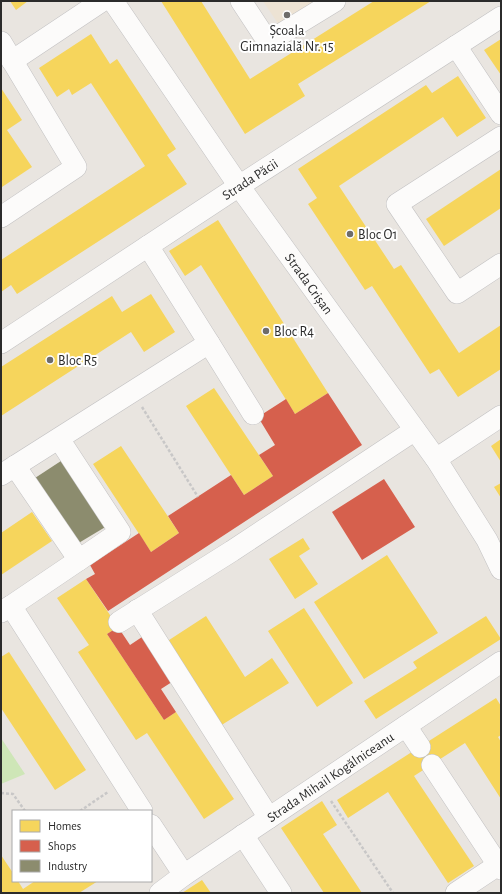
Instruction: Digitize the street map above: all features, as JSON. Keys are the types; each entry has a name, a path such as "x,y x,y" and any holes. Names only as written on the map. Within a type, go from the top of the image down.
{"street":[{"path":"12,61 102,1"},
{"name":"Strada Crișan","path":"113,1 239,186 436,459 487,540 501,569"},
{"path":"241,1 268,42 335,1"},
{"name":"Strada Păcii","path":"1,343 239,186 501,17"},
{"path":"1,42 76,167 1,217"},
{"path":"456,46 501,114"},
{"path":"501,136 397,204 457,293 501,264"},
{"path":"148,246 253,414"},
{"path":"79,560 8,471 209,343"},
{"path":"436,459 501,416"},
{"path":"119,622 232,551 415,430"},
{"path":"59,439 120,532 6,609 141,810"},
{"path":"137,610 269,818"},
{"name":"Strada Mihail Kogălniceanu","path":"160,893 243,835 501,662"},
{"path":"406,726 420,747"},
{"path":"432,765 500,867 456,893"},
{"path":"152,827 184,875"},
{"path":"243,835 282,893"}],"path":[{"path":"133,392 198,497"},
{"path":"81,810 123,782"},
{"path":"319,784 393,893"},
{"path":"1,793 13,794 23,810"}],"shaded area":[{"name":"Școala Gimnazială Nr. 15","path":"263,1 322,1 281,28"}],"green space":[{"path":"1,738 25,774 1,784"}],"building: Homes":[{"path":"10,1 28,1 16,10"},
{"path":"161,1 201,1 250,79 374,1 431,1 298,84 305,96 245,134"},
{"path":"91,34 110,64 117,59 176,149 167,155 187,184 17,294 11,285 1,292 1,260 145,166 91,83 72,95 69,89 57,97 39,68"},
{"path":"501,39 501,75 484,50"},
{"name":"Bloc O1","path":"458,76 486,118 457,137 443,117 339,186 394,269 401,265 459,353 501,325 501,369 458,397 439,369 430,374 372,286 365,290 308,204 317,198 298,169 426,85 432,93"},
{"path":"1,88 22,120 7,130 32,167 2,187 1,186"},
{"path":"501,169 501,208 444,246 426,219"},
{"name":"Bloc R4","path":"218,220 328,393 295,414 201,265 185,276 169,251"},
{"name":"Bloc R5","path":"151,294 175,332 144,352 131,332 1,416 1,367 112,296 122,312"},
{"path":"214,388 273,476 244,495 186,406"},
{"path":"501,439 501,462 491,446"},
{"path":"121,446 179,533 151,552 93,464"},
{"path":"501,483 501,498 494,487"},
{"path":"32,512 52,541 1,575 1,533"},
{"path":"303,538 310,549 299,556 318,584 295,599 269,559"},
{"path":"387,555 438,633 364,679 314,602"},
{"path":"86,579 118,627 107,634 164,720 176,712 234,799 204,819 147,733 136,740 78,652 89,645 57,598"},
{"path":"304,608 353,683 317,707 268,631"},
{"path":"206,616 245,677 272,658 289,683 220,726 166,642"},
{"path":"486,616 501,639 376,719 364,701 417,668 413,662"},
{"path":"9,652 86,770 55,790 1,708 1,657"},
{"path":"496,698 501,706 501,735 498,737 501,742 501,799 465,743 414,776 474,866 448,883 388,792 348,818 337,800"},
{"path":"322,801 337,825 323,834 362,893 324,893 281,828"},
{"path":"1,855 12,872 12,882 19,882 23,889 34,882 96,882 79,893 1,893"},
{"path":"202,880 211,893 182,893"}],"building: Shops":[{"path":"328,393 362,445 108,611 86,579 95,574 90,565 139,533 151,552 179,533 168,516 231,475 244,495 273,476 259,455 275,445 258,417 286,399 295,414"},
{"path":"384,479 415,527 362,560 332,512"},
{"path":"118,627 130,645 145,635 175,680 161,689 176,712 164,720 107,634"}],"building: Industry":[{"path":"64,459 107,526 77,544 35,478"}],"place":[{"name":"Școala Gimnazială Nr. 15","path":"287,15"},
{"name":"Bloc O1","path":"350,234"},
{"name":"Bloc R4","path":"266,331"},
{"name":"Bloc R5","path":"50,360"}]}
